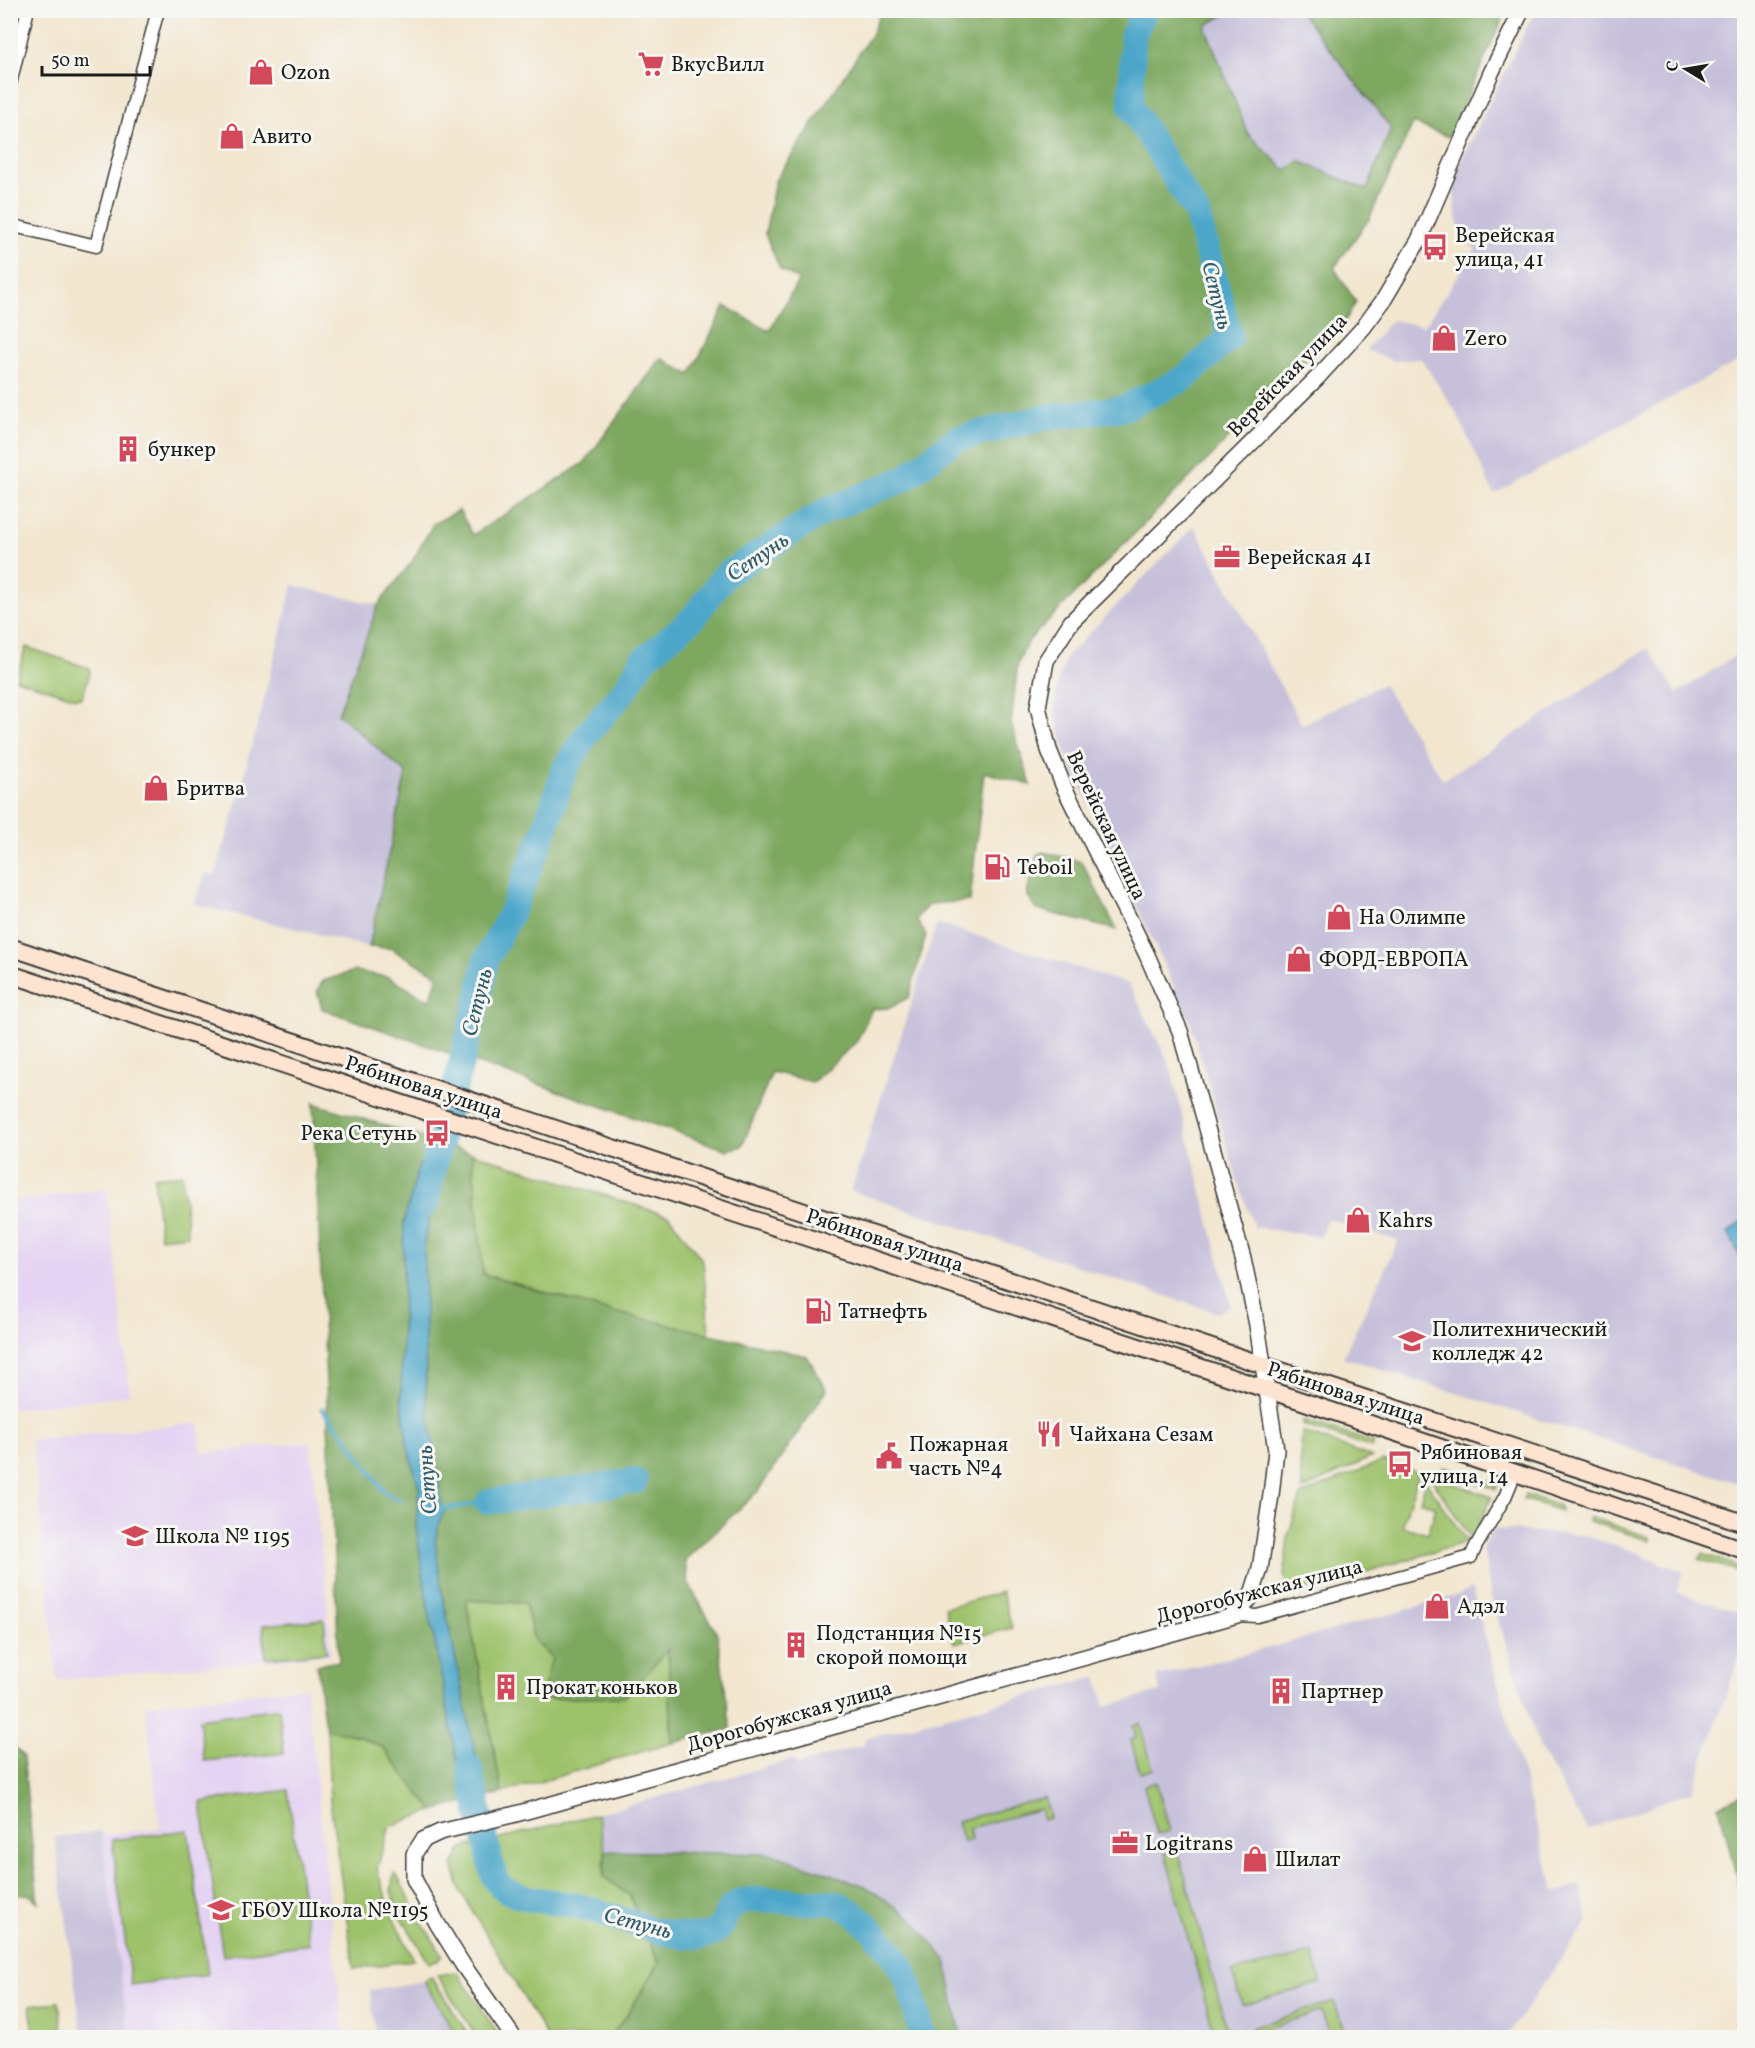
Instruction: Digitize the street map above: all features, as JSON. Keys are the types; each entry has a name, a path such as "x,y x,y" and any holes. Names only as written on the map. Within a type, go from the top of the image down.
{"main road":[{"name":"Рябиновая улица","path":"10,947 1744,1523"},
{"name":"Рябиновая улица","path":"10,974 1744,1550"}],"street":[{"path":"10,84 27,14 25,10"},
{"path":"10,225 96,246 158,10"},
{"name":"Верейская улица","path":"1237,1615 1251,1597 1260,1569 1276,1450 1243,1258 1180,1031 1147,955 1068,797 1049,750 1038,707 1046,662 1071,622 1311,385 1363,328 1383,301 1419,240 1462,137 1522,10"},
{"name":"Дорогобужская улица","path":"514,2037 457,1956 414,1879 414,1854 423,1840 440,1832 512,1815 1237,1615 1257,1616 1471,1557 1505,1497 1515,1473"}],"shaded area":[{"path":"1535,10 1744,11 1744,358 1494,494 1456,412 1421,359 1394,361 1366,350 1392,320 1424,326 1476,249 1462,238 1456,217 1454,190 1460,163"},
{"path":"1231,11 1300,11 1391,128 1367,190 1299,161 1286,171 1248,134 1204,26"},
{"path":"1194,526 1302,725 1383,684 1443,780 1648,648 1677,693 1744,650 1744,1485 1343,1357 1398,1241 1327,1218 1321,1237 1254,1227 1236,1176 1190,1021 1067,756 1055,715 1055,695 1067,656"},
{"path":"293,585 378,605 338,714 406,772 369,947 194,904 206,873 215,875 238,799"},
{"path":"937,923 1129,984 1169,1063 1231,1306 1217,1313 851,1191"},
{"path":"107,1189 130,1395 11,1409 11,1201"},
{"path":"199,1423 202,1453 310,1442 332,1654 57,1680 32,1440"},
{"path":"1493,1529 1583,1535 1640,1553 1645,1558 1683,1571 1676,1592 1744,1614 1744,1644 1692,1791 1587,1830 1540,1749 1491,1598 1483,1547"},
{"path":"1472,1589 1555,1892 1581,1886 1588,1921 1509,2033 1494,2037 961,2037 945,1960 911,1917 865,1886 772,1854 605,1851 597,1814 794,1759 796,1765 864,1745 865,1738 1097,1677 1105,1706 1160,1692 1157,1676 1269,1648 1455,1596"},
{"name":"ГБОУ Школа №1195","path":"306,1687 344,2037 129,2037 102,1835 160,1828 145,1705"},
{"path":"101,1831 129,2037 82,2037 55,1837"},
{"path":"424,1981 458,2037 376,2037 370,1990"}],"green space":[{"path":"1499,10 1505,14 1449,137 1413,123 1369,219 1334,268 1356,302 1345,321 1030,639 1018,662 1011,724 1031,785 984,772 970,901 929,904 916,919 926,935 909,997 890,1008 872,1009 857,1041 813,1082 772,1072 742,1146 727,1150 322,1009 317,991 323,981 354,971 388,977 430,1001 438,975 390,948 369,947 406,773 338,714 378,605 411,563 433,524 459,510 473,535 584,463 661,358 690,375 725,306 769,331 799,280 780,269 765,234 775,181 871,35 881,11 1231,11 1205,26 1248,134 1286,171 1299,161 1367,190 1391,128 1300,11"},
{"path":"26,647 89,668 90,673 81,698 16,679"},
{"path":"1043,852 1082,862 1117,930 1035,909 1027,894 1037,855"},
{"path":"313,1103 472,1153 483,1274 600,1309 807,1356 827,1390 758,1491 685,1560 688,1583 717,1633 731,1729 672,1743 668,1649 625,1697 541,1699 552,1658 534,1640 525,1603 466,1600 502,1793 433,1811 382,1747 359,1736 327,1729 317,1665 339,1661","holes":["419,1165 440,1171 424,1243 426,1396 442,1507 435,1541 442,1592 478,1768 487,1796 467,1801 427,1601 416,1526 419,1488 407,1443 401,1396 404,1222"]},
{"path":"472,1153 669,1216 703,1261 709,1334 600,1309 483,1274"},
{"path":"182,1174 188,1235 160,1238 154,1177"},
{"path":"1304,1420 1374,1443 1372,1448 1302,1425"},
{"path":"1302,1432 1372,1457 1302,1490 1300,1458"},
{"path":"1382,1461 1419,1473 1402,1526 1428,1534 1436,1507 1420,1501 1426,1481 1467,1542 1288,1595 1284,1575 1288,1537 1301,1495"},
{"path":"1443,1467 1498,1484 1496,1489 1441,1472"},
{"path":"1429,1475 1492,1497 1472,1540"},
{"path":"1525,1495 1558,1505 1561,1511 1523,1499"},
{"path":"1589,1517 1650,1537 1650,1541 1588,1521"},
{"path":"1703,1554 1744,1568 1744,1573 1699,1559"},
{"path":"1002,1592 1012,1628 954,1643 945,1608"},
{"path":"466,1600 525,1603 534,1640 553,1658 541,1699 668,1649 672,1743 502,1793"},
{"path":"324,1619 327,1652 266,1658 263,1625"},
{"path":"279,1708 284,1753 204,1761 199,1719"},
{"path":"1140,1724 1153,1769 1140,1773 1131,1740 1136,1738 1133,1726"},
{"path":"327,1729 359,1736 382,1747 433,1811 390,1826 377,1869 390,1910 414,1960 354,1969 330,1802"},
{"path":"15,1748 23,1756 38,1902 28,1894 11,1896 10,1753"},
{"path":"1156,1782 1170,1831 1157,1834 1144,1786"},
{"path":"288,1790 309,1944 223,1956 201,1802"},
{"path":"1744,1794 1744,1909 1719,1806"},
{"path":"1045,1798 1050,1818 1043,1820 1040,1809 969,1828 971,1840 963,1842 957,1821"},
{"path":"597,1814 605,1851 604,1877 630,1896 659,1964 625,2018 609,2037 547,2037 460,1890 453,1865 462,1848"},
{"path":"188,1830 208,1974 131,1985 112,1840"},
{"path":"1178,1850 1229,2037 1215,2037 1165,1853"},
{"path":"605,1851 772,1854 865,1886 911,1917 946,1960 961,2037 609,2037 625,2018 659,1963 630,1896 604,1877"},
{"path":"394,1873 443,1956 437,1961 429,1963 398,1912 391,1891"},
{"path":"1313,1953 1321,1983 1242,2005 1232,1972"},
{"path":"457,1972 500,2037 477,2037 437,1975"},
{"path":"431,1976 470,2037 457,2037 424,1981"},
{"path":"1334,2001 1346,2037 1332,2037 1321,2011 1253,2033 1251,2028"},
{"path":"59,2002 63,2037 34,2037 30,2005"}],"water":[{"path":"419,1164 440,1171 424,1243 426,1396 442,1507 445,1511 441,1517 435,1541 442,1592 478,1768 487,1796 468,1801 456,1753 427,1601 416,1526 419,1488 407,1443 401,1397 404,1222"},
{"path":"1744,1219 1744,1264 1728,1233"}],"waterway":[{"name":"Сетунь","path":"426,1203 479,996 486,960 511,913 544,832 564,771 587,734 626,689 642,661 692,619 724,576 825,511 904,479 956,439 1047,417 1124,408 1185,378 1230,337 1197,214 1131,107 1133,35 1145,10"},
{"path":"322,1409 345,1436 386,1494 400,1500"},
{"path":"488,1502 635,1481"},
{"path":"437,1510 488,1502"},
{"name":"Сетунь","path":"469,1767 494,1877 505,1889 519,1896 586,1908 663,1932 694,1936 715,1933 731,1908 743,1901 765,1899 825,1902 842,1906 863,1921 899,1963 915,2004 923,2038"}],"place":[{"name":"ВкусВилл","path":"651,64"},
{"name":"Ozon","path":"261,72"},
{"name":"Авито","path":"232,136"},
{"name":"Верейская улица, 41","path":"1435,247"},
{"name":"Zero","path":"1444,338"},
{"name":"бункер","path":"128,449"},
{"name":"Верейская 41","path":"1227,557"},
{"name":"Бритва","path":"156,788"},
{"name":"Teboil","path":"997,867"},
{"name":"На Олимпе","path":"1339,917"},
{"name":"ФОРД-ЕВРОПА","path":"1299,959"},
{"name":"Река Сетунь","path":"437,1133"},
{"name":"Kahrs","path":"1358,1220"},
{"name":"Татнефть","path":"818,1311"},
{"name":"Политехнический колледж 42","path":"1412,1341"},
{"name":"Чайхана Сезам","path":"1049,1434"},
{"name":"Пожарная часть №4","path":"889,1456"},
{"name":"Рябиновая улица, 14","path":"1400,1464"},
{"name":"Школа № 1195","path":"135,1536"},
{"name":"Адэл","path":"1437,1606"},
{"name":"Подстанция №15 скорой помощи","path":"796,1645"},
{"name":"Прокат коньков","path":"506,1687"},
{"name":"Партнер","path":"1281,1691"},
{"name":"Logitrans","path":"1125,1843"},
{"name":"Шилат","path":"1255,1859"},
{"name":"ГБОУ Школа №1195","path":"221,1910"}]}
